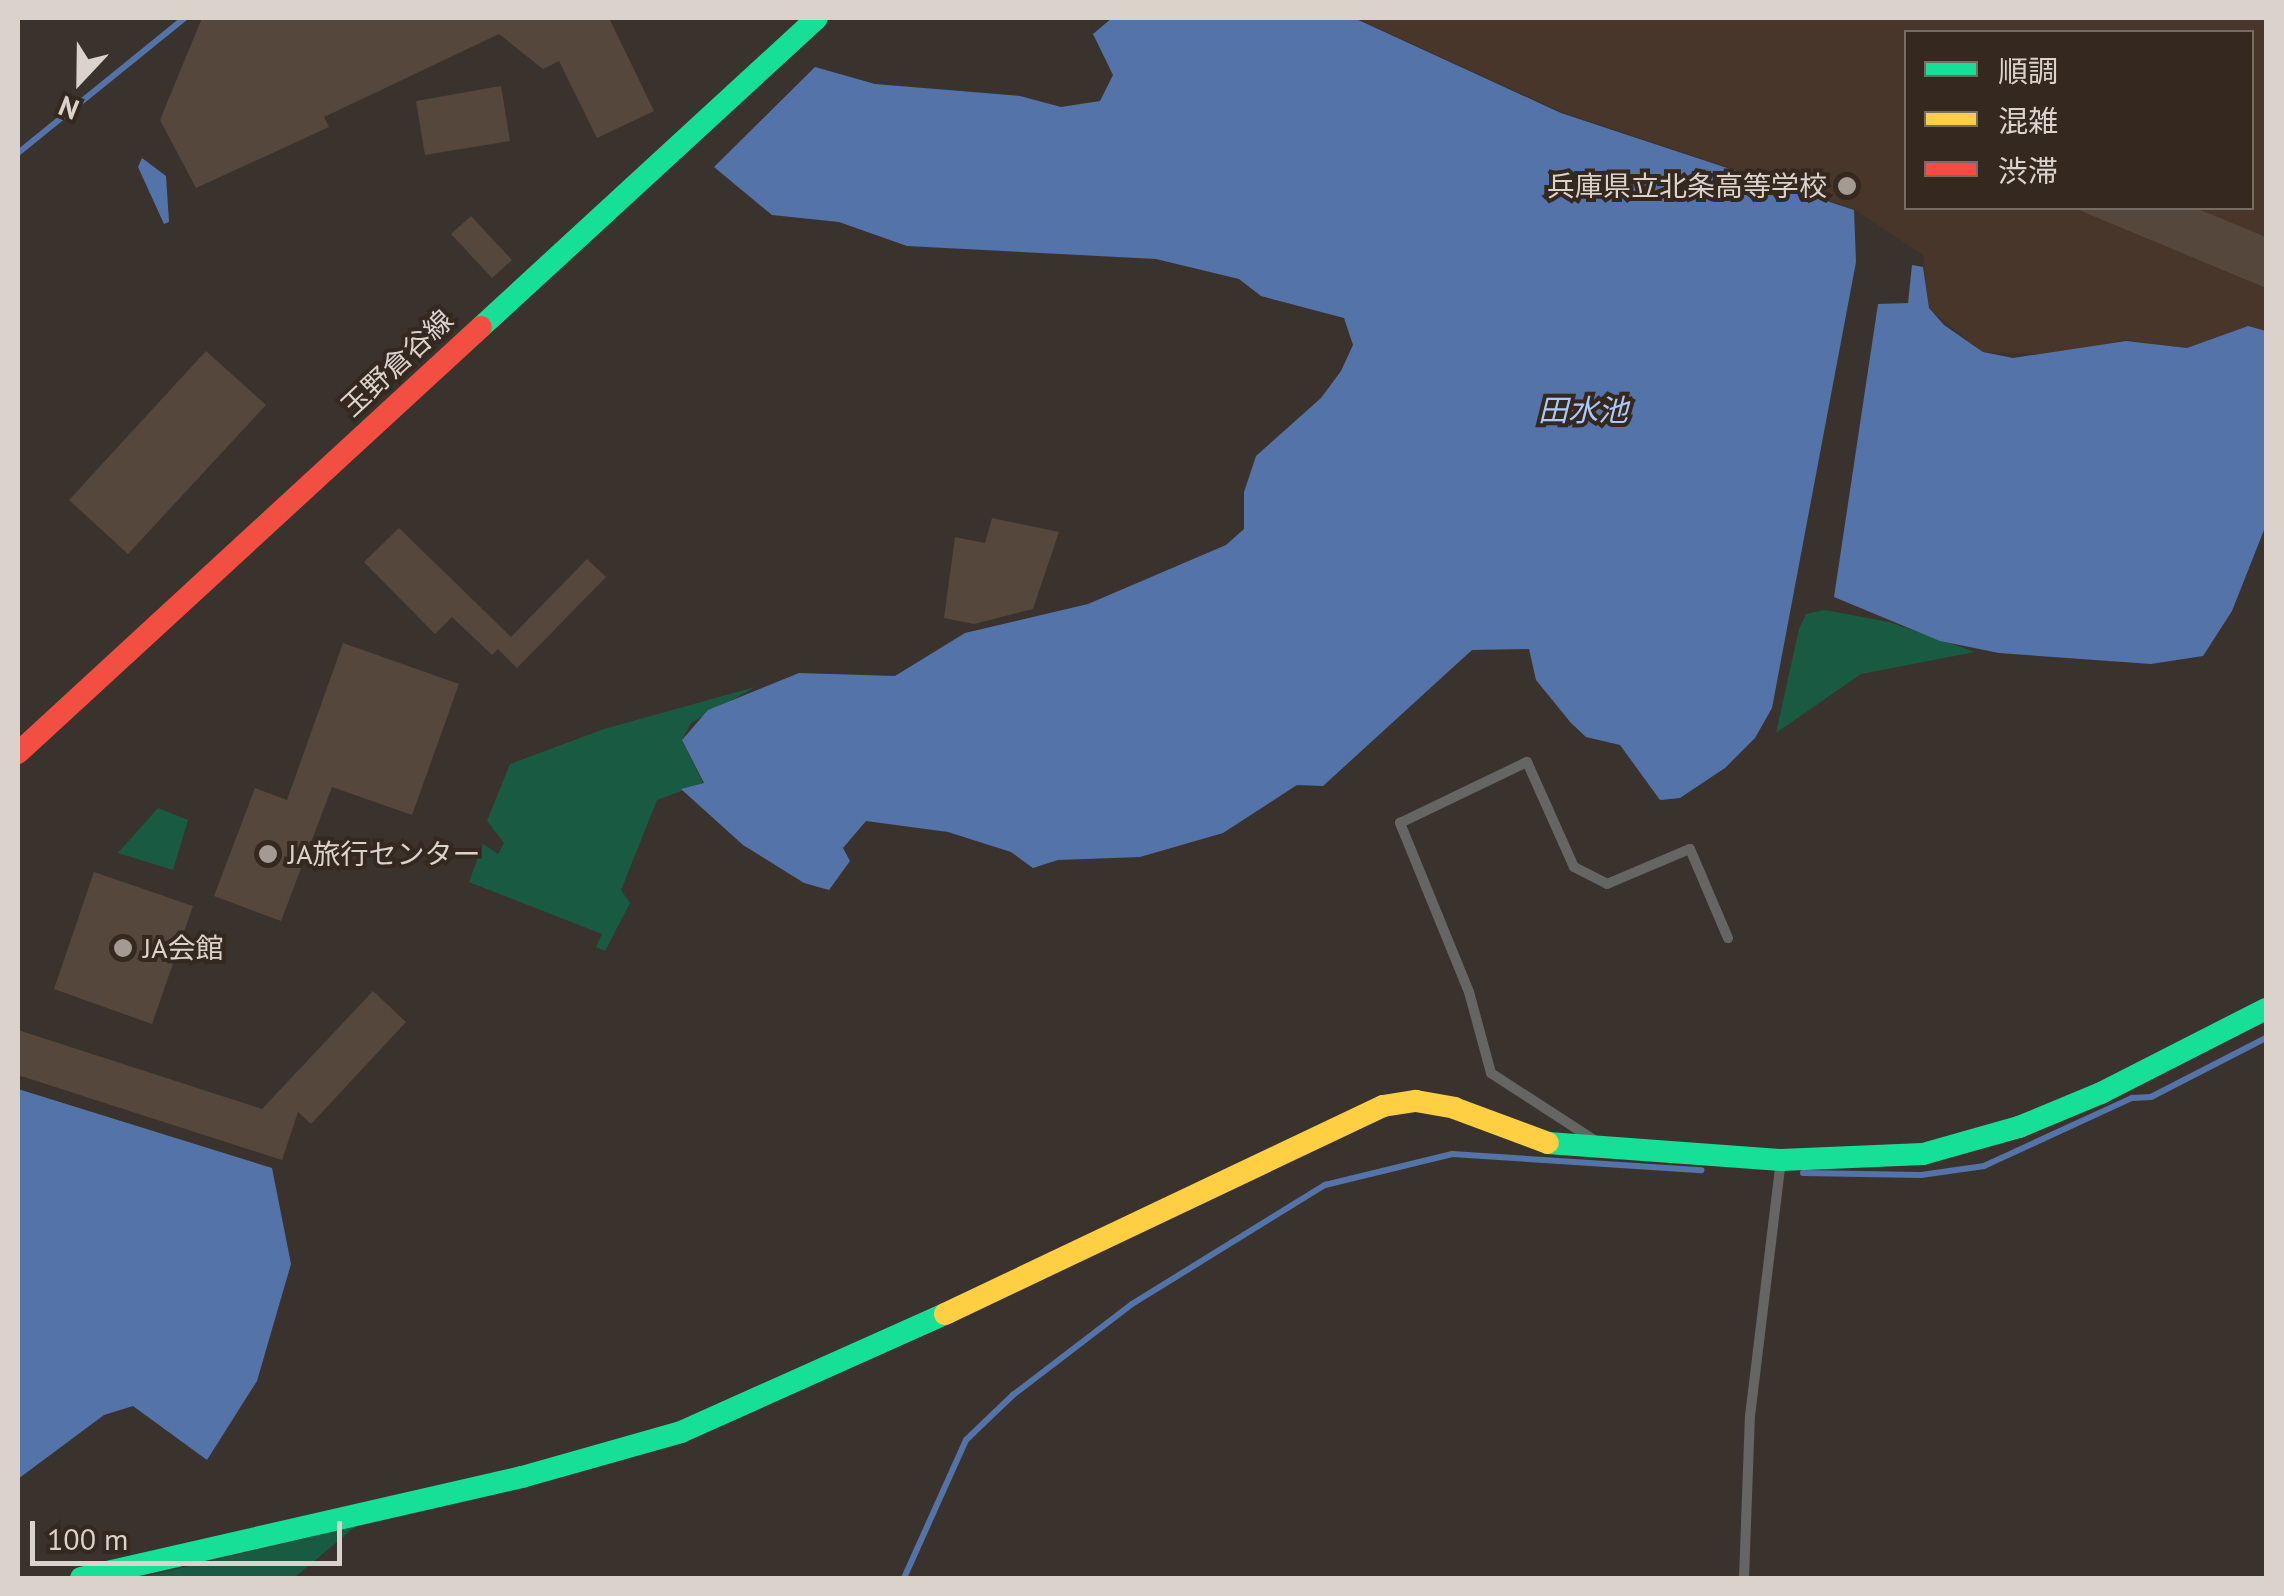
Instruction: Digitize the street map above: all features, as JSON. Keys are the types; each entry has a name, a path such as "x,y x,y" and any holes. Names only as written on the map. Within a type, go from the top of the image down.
{"street":[{"name":"玉野倉谷線","path":"18,753 817,18"},
{"path":"81,1578 522,1477 681,1432 749,1407 1384,1106 1416,1101 1454,1108 1531,1141 1611,1151 1781,1160 1923,1154 2020,1127 2266,1009"}],"lane":[{"path":"1611,1151 1491,1073 1469,992 1400,823 1527,762 1574,867 1607,884 1690,849 1728,938"},
{"path":"1744,1578 1750,1416 1781,1160"}],"shaded area":[{"name":"兵庫県立北条高等学校","path":"1356,18 2266,18 2266,331 2247,326 2187,348 2125,340 2057,355 1983,352 1929,309 1923,255 1854,209 1562,112"}],"green space":[{"path":"1824,610 1889,622 1975,652 1861,674 1776,733 1799,629 1806,614"},
{"path":"755,687 691,723 682,740 703,783 657,800 621,890 630,903 605,951 596,947 602,934 469,882 483,844 498,854 504,843 487,821 510,764 604,729"},
{"path":"158,808 188,820 173,870 118,853"},
{"path":"356,1526 294,1578 139,1578"}],"water":[{"name":"田水池","path":"1112,18 1354,18 1561,113 1854,210 1856,262 1772,708 1755,738 1725,768 1680,798 1660,800 1620,745 1586,737 1571,723 1536,680 1529,649 1472,650 1323,786 1297,785 1223,833 1140,857 1058,860 1033,868 1011,852 948,832 866,821 843,848 850,861 829,890 804,883 743,845 681,789 704,783 682,740 708,710 799,673 895,676 965,633 1088,604 1226,545 1244,529 1244,492 1256,456 1321,398 1341,371 1353,345 1344,318 1261,296 1239,279 1156,259 907,246 839,222 772,215 714,167 815,67 875,84 1020,96 1061,107 1100,101 1113,75 1093,34"},
{"path":"142,158 166,176 169,222 164,224 138,167"},
{"path":"1912,265 1923,267 1929,308 1944,325 1983,352 2013,358 2126,341 2187,348 2248,326 2266,331 2266,525 2232,611 2203,656 2151,664 1999,653 1940,641 1834,597 1878,304 1908,303"},
{"path":"18,1089 272,1168 291,1264 257,1381 207,1460 133,1406 104,1415 18,1479"}],"building":[{"path":"202,18 609,18 654,111 597,138 559,61 543,69 499,34 324,117 329,127 196,188 160,120"},
{"path":"501,86 510,141 425,155 416,101"},
{"path":"2079,210 2201,210 2266,237 2266,288"},
{"path":"471,216 512,260 492,278 451,234"},
{"path":"206,351 266,405 128,554 69,500"},
{"path":"992,518 1059,532 1033,609 974,624 944,618 955,537 985,543"},
{"path":"399,528 511,637 587,559 606,577 517,668 498,649 492,655 452,617 435,634 364,562"},
{"path":"343,643 459,684 412,815 332,787 281,921 214,896 255,788 287,800"},
{"name":"JA会館","path":"94,872 193,906 152,1024 54,989"},
{"path":"373,991 406,1022 311,1124 298,1112 282,1160 18,1075 18,1030 262,1109"}],"waterway":[{"path":"18,153 185,18"},
{"path":"1803,1173 1921,1175 1984,1166 2132,1098 2151,1097 2266,1038"},
{"path":"904,1578 966,1440 1013,1395 1132,1304 1325,1185 1452,1154 1701,1170"}],"traffic: fast":[{"path":"481,327 817,18"},
{"path":"1548,1143 1781,1160 1923,1154 2019,1127 2101,1093 2266,1009"},
{"path":"81,1578 522,1477 681,1432 945,1314"}],"traffic: slow":[{"path":"945,1314 1383,1106 1416,1101 1454,1108 1548,1143"}],"traffic: jam":[{"path":"18,753 481,327"}],"place":[{"name":"兵庫県立北条高等学校","path":"1847,186"},
{"name":"JA旅行センター","path":"268,854"},
{"name":"JA会館","path":"123,948"}]}
